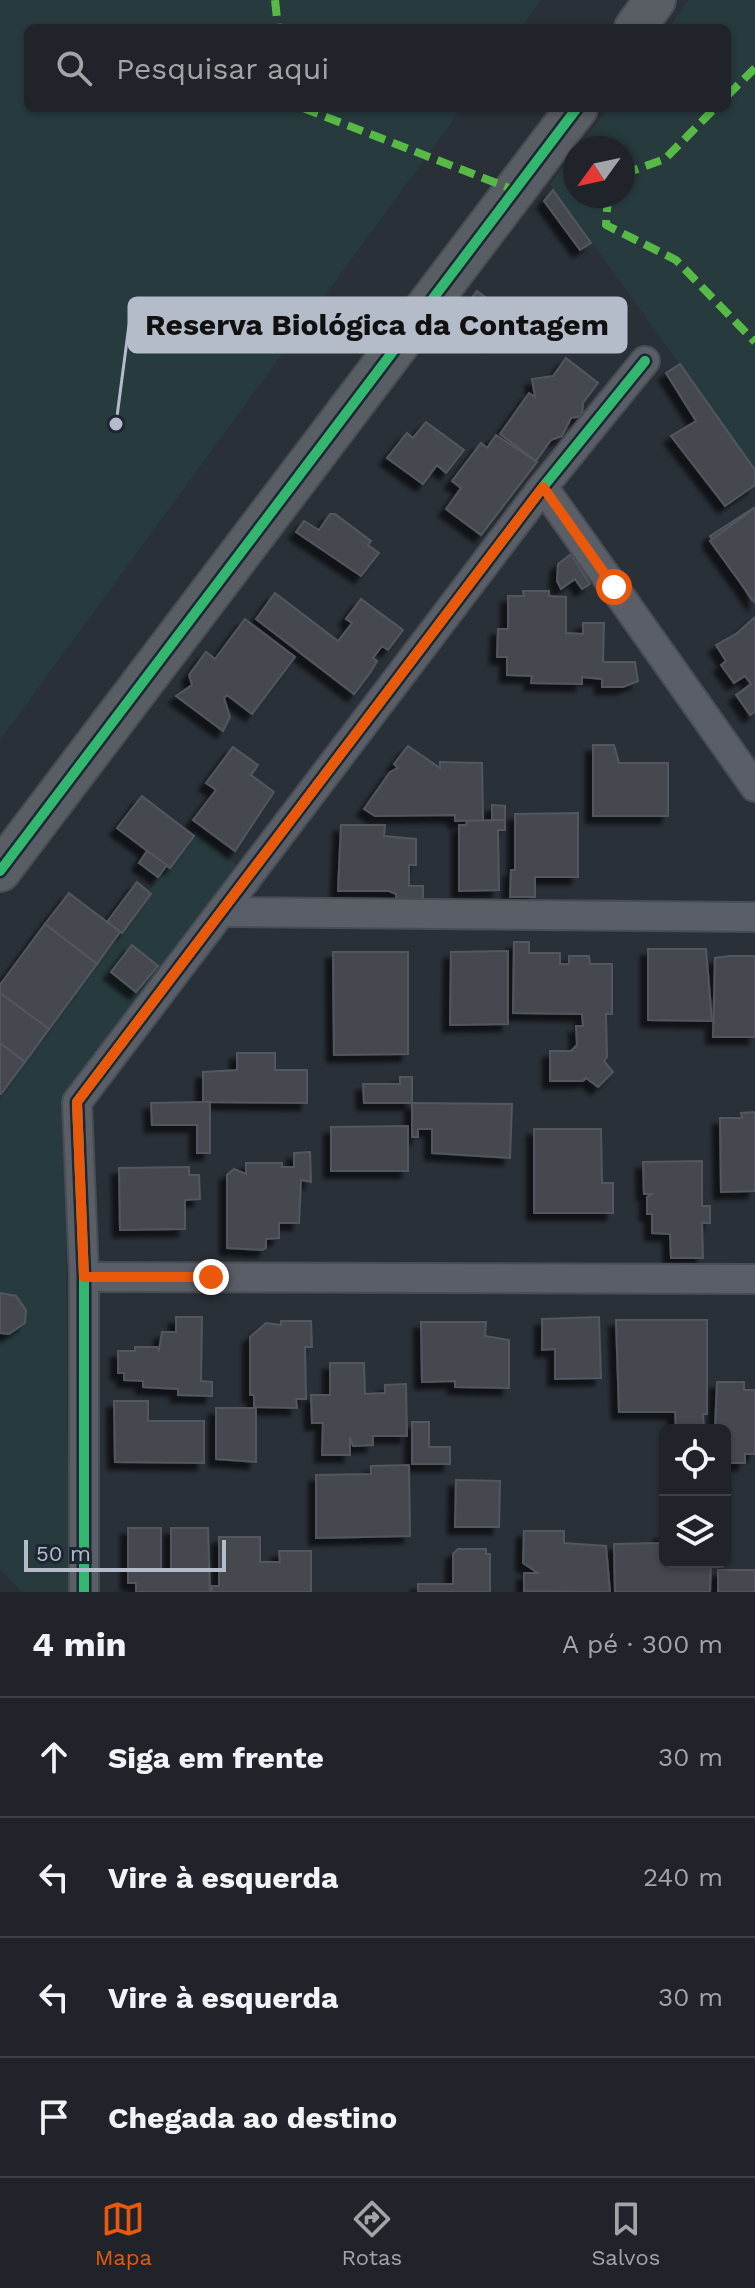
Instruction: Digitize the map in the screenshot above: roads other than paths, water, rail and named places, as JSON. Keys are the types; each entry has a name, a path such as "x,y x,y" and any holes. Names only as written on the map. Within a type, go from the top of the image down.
{"street":[{"path":"638,24 655,0"},
{"path":"0,871 574,112"},
{"path":"84,1592 84,1277 77,1102 543,487 645,361"},
{"path":"543,487 755,787"},
{"path":"223,912 755,917"},
{"path":"84,1277 755,1279"}],"place":[{"name":"Reserva Biológica da Contagem","path":"116,424"}]}
